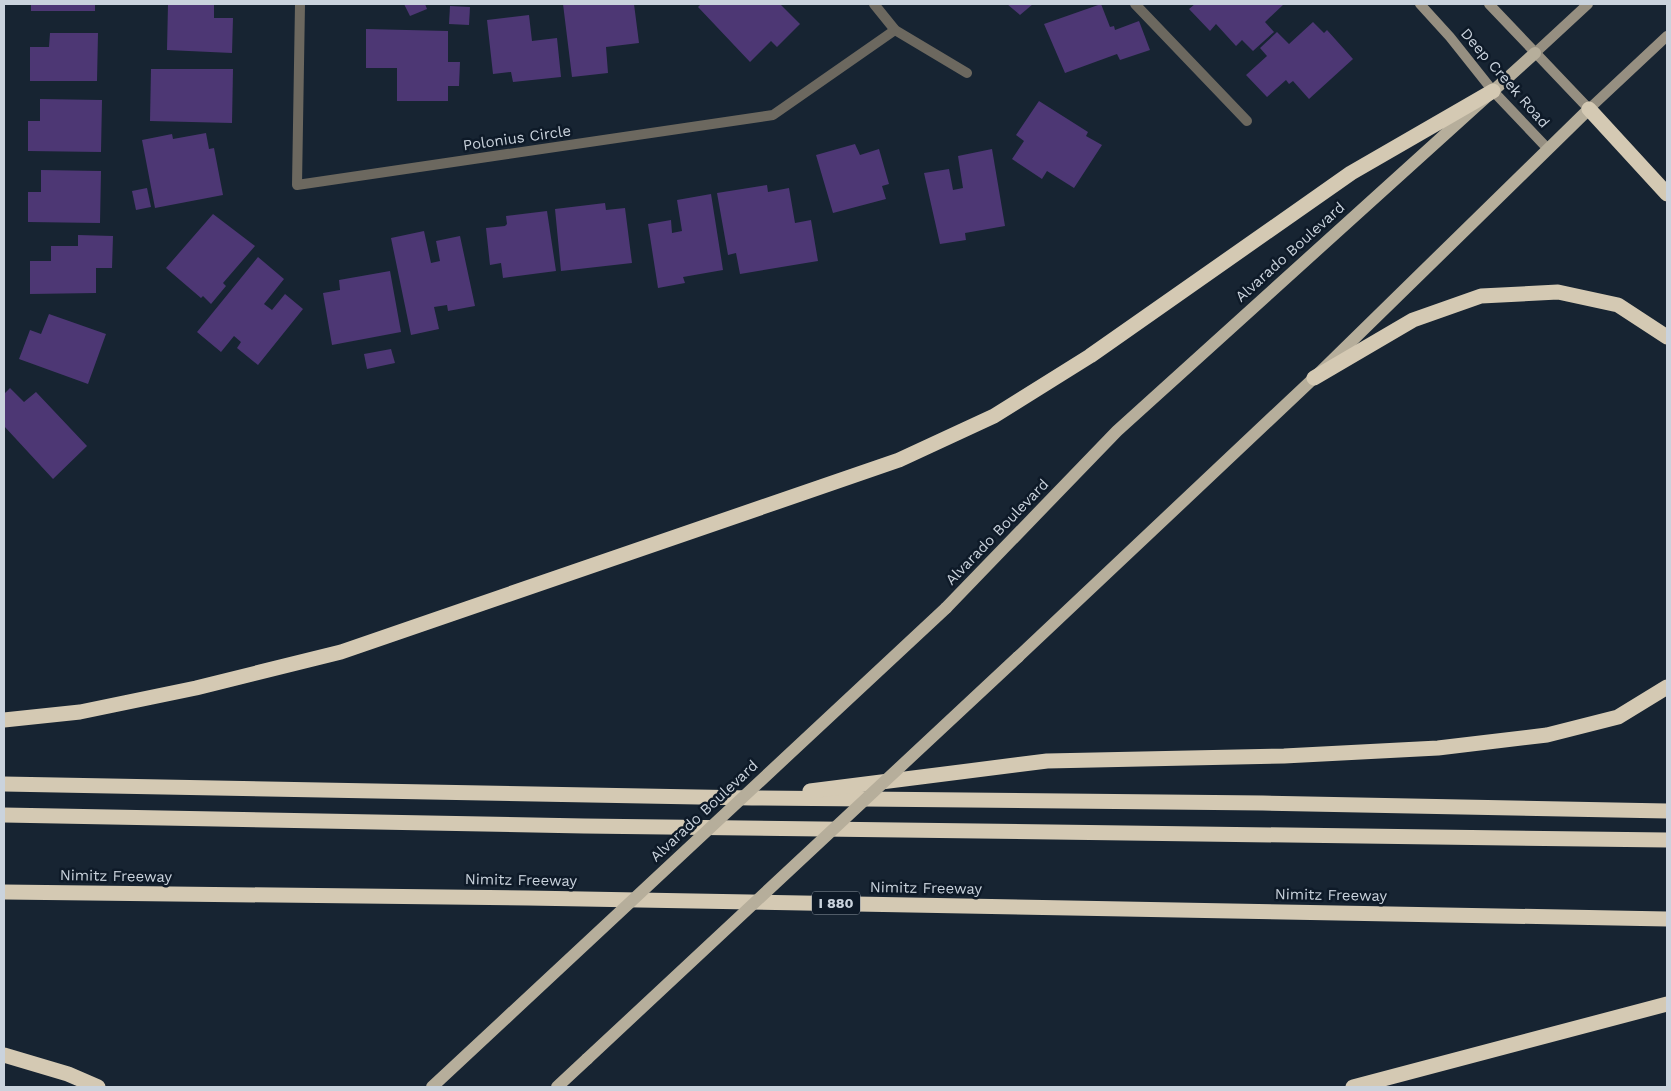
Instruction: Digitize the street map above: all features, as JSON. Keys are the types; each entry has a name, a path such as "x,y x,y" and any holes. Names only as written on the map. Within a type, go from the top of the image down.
{"highway":[{"path":"4,720 80,712 196,688 341,652 899,460 1002,411 1090,356 1352,173 1493,91"},
{"path":"1589,109 1667,194"},
{"path":"1314,378 1413,320 1481,296 1558,292 1618,305 1667,336"},
{"path":"752,798 1047,761 1284,756 1438,748 1547,735 1618,717 1667,686"},
{"path":"4,784 752,798 1263,803 1667,810"},
{"path":"4,815 584,826 1667,840"},
{"name":"Nimitz Freeway","path":"4,892 538,898 1667,919"},
{"path":"1353,1087 1667,1004"},
{"path":"4,1055 68,1074 98,1087"}],"main road":[{"name":"Alvarado Boulevard","path":"432,1087 946,608 1117,432 1535,53"},
{"path":"557,1087 1314,378 1589,109"}],"street":[{"name":"Polonius Circle","path":"300,4 297,185 772,115 895,30"},
{"path":"874,4 895,30 967,73"},
{"path":"1135,4 1247,121"},
{"name":"Deep Creek Road","path":"1420,4 1450,37 1493,91 1548,149"},
{"path":"1489,4 1589,109 1667,36"},
{"name":"Alvarado Boulevard","path":"1535,53 1588,4"}],"building":[{"path":"31,4 95,4 95,11 31,11"},
{"path":"168,4 214,4 214,18 233,18 232,53 167,50"},
{"path":"404,4 425,4 427,9 410,16"},
{"path":"563,4 634,4 639,43 606,47 608,73 572,77"},
{"path":"701,4 780,4 800,24 777,47 771,41 750,62 698,7"},
{"path":"1007,4 1033,4 1020,15"},
{"path":"1101,4 1110,27 1114,26 1115,30 1139,21 1150,50 1120,60 1117,54 1065,73 1044,24"},
{"path":"1195,4 1284,4 1265,22 1274,32 1253,51 1242,40 1236,46 1216,24 1210,31 1189,9"},
{"path":"450,6 470,7 469,25 449,24"},
{"path":"529,15 532,41 557,38 561,77 513,82 511,72 493,74 487,20"},
{"path":"1313,22 1324,33 1327,30 1353,59 1309,99 1293,81 1289,84 1286,80 1267,97 1246,75 1267,56 1260,48 1277,32 1289,44"},
{"path":"366,29 448,31 448,62 460,62 459,86 448,86 448,101 397,101 397,68 366,68"},
{"path":"50,33 98,33 97,81 30,81 30,47 49,47"},
{"path":"151,69 233,69 232,123 150,121"},
{"path":"40,99 102,100 101,152 28,151 28,121 40,121"},
{"path":"1039,101 1088,132 1086,136 1102,145 1074,188 1047,171 1042,179 1012,159 1024,141 1016,135"},
{"path":"206,133 209,149 214,148 223,195 155,208 142,140 172,134 173,139"},
{"path":"855,144 860,155 879,149 889,184 882,186 886,199 833,213 816,155"},
{"path":"992,149 1005,226 965,233 966,240 940,244 924,173 949,169 953,190 963,188 958,156"},
{"path":"41,170 101,171 100,223 28,222 28,192 41,192"},
{"path":"767,185 768,192 789,188 795,223 811,220 818,261 740,274 736,253 728,255 717,193"},
{"path":"147,188 151,207 136,210 132,191"},
{"path":"711,194 723,270 683,277 685,283 658,288 648,224 671,220 672,233 682,231 677,200"},
{"path":"605,203 606,210 625,208 632,263 561,271 555,209"},
{"path":"547,211 556,271 503,278 501,263 490,265 486,228 505,226 507,224 506,216"},
{"path":"213,214 255,246 223,283 226,286 211,304 203,296 201,298 166,268"},
{"path":"424,231 431,263 440,261 436,241 460,236 475,306 448,311 447,305 434,307 439,329 411,335 391,238"},
{"path":"78,235 113,236 112,268 96,268 96,293 30,294 30,261 51,261 51,246 78,246"},
{"path":"258,257 284,279 264,304 272,310 285,294 303,309 258,365 237,348 241,342 234,336 221,352 197,332"},
{"path":"390,271 401,332 332,345 323,293 340,290 339,280"},
{"path":"49,314 106,334 88,384 19,359 30,330 41,334"},
{"path":"391,349 395,363 367,369 364,354"},
{"path":"10,388 24,402 36,392 87,446 53,479 4,426 4,394"}]}
